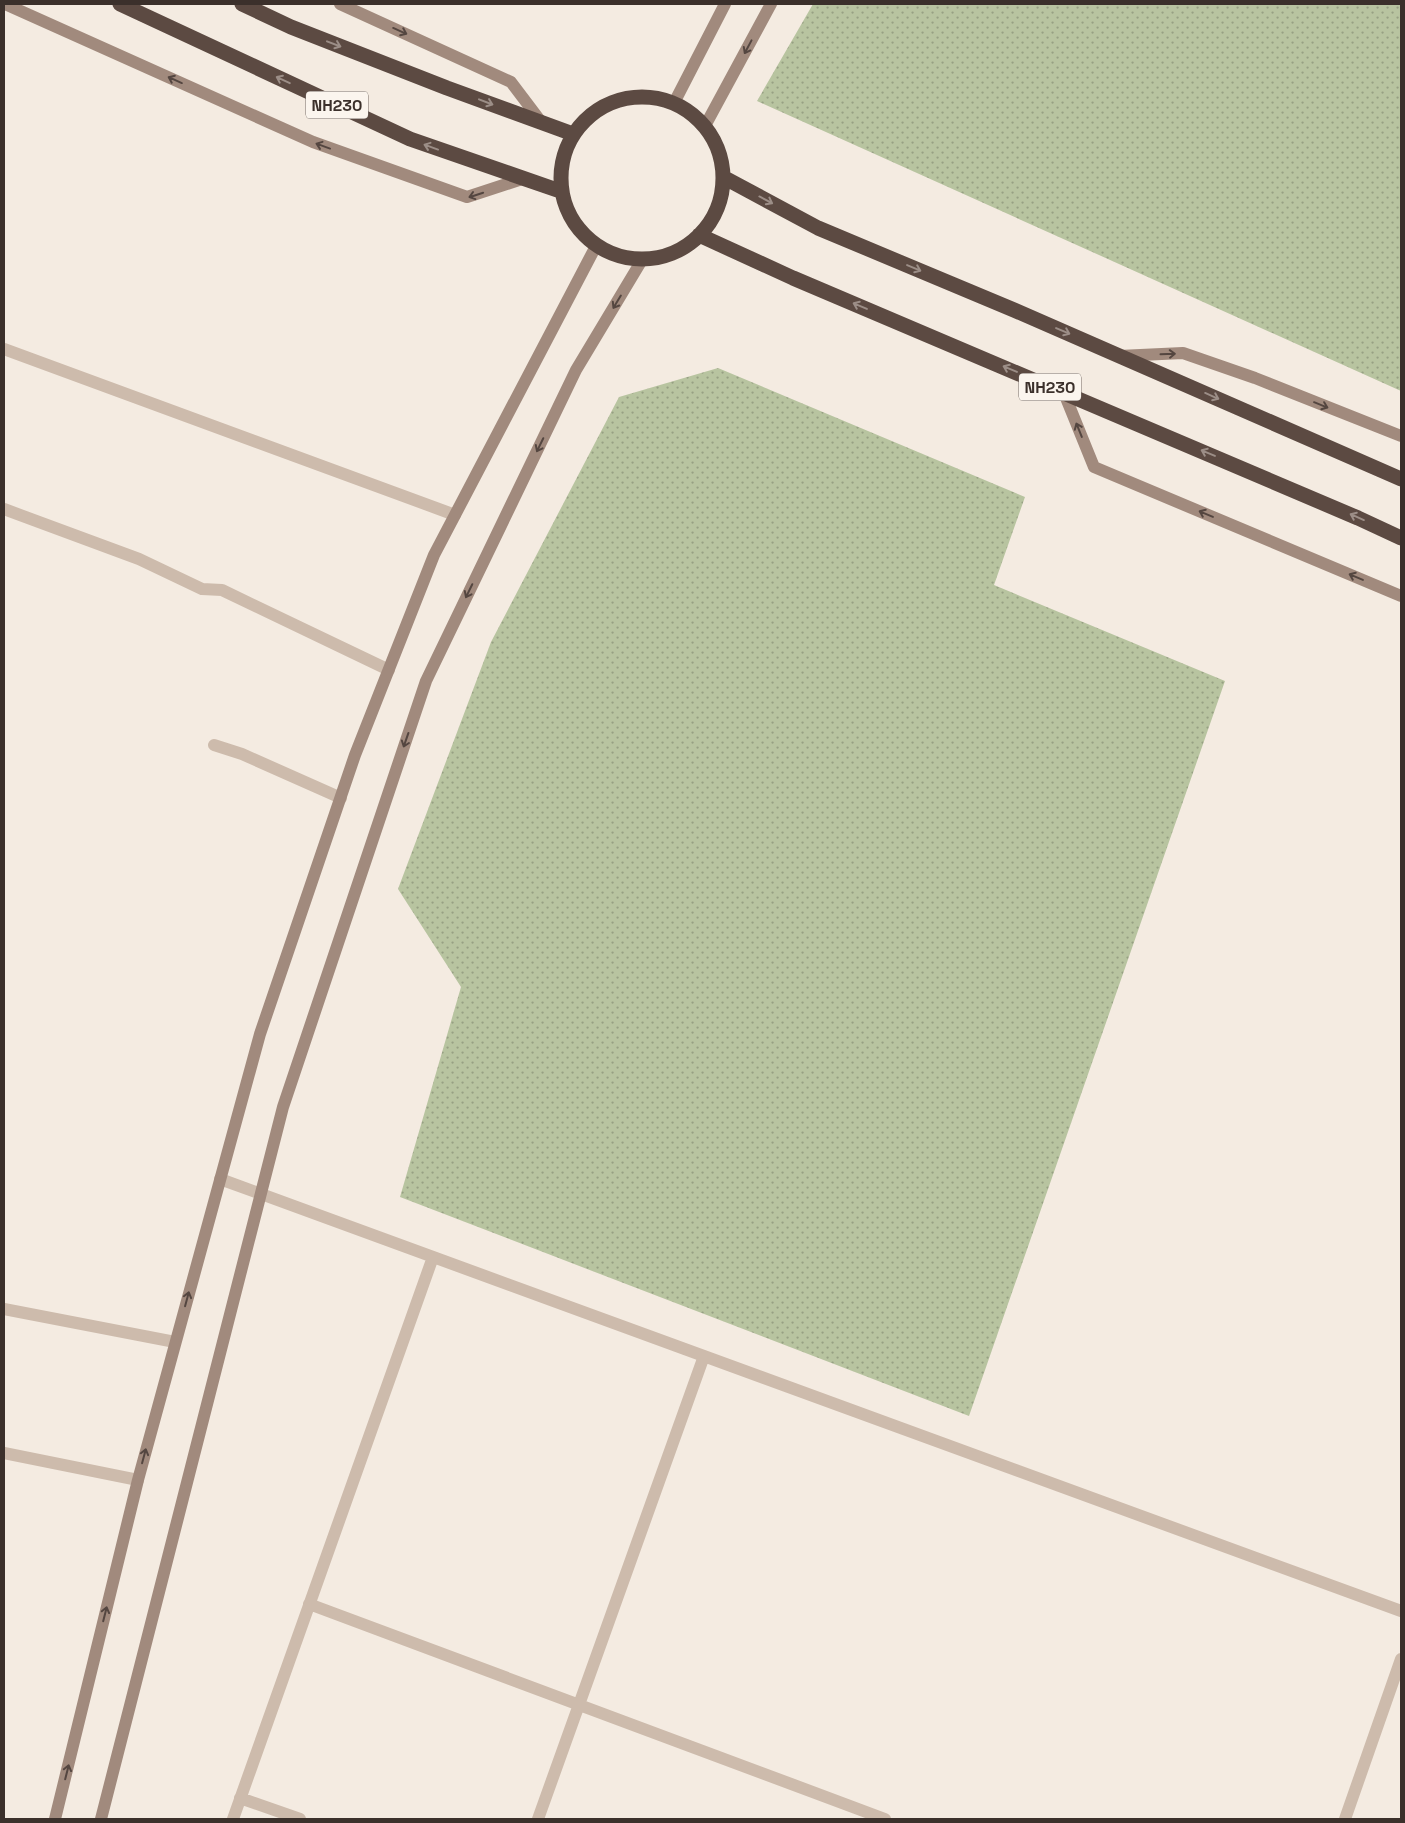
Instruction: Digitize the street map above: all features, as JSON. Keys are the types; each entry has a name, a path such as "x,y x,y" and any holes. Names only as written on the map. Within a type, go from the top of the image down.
{"highway":[{"name":"NH230","path":"120,4 410,139 560,191"},
{"path":"242,4 291,27 573,134"},
{"path":"642,96 674,102 706,126 715,143 723,177 716,211 699,236 673,254 642,260 612,254 596,246 584,236 565,204 560,191 568,141 584,119 609,102 642,96"},
{"path":"723,177 818,228 1401,479"},
{"name":"NH230","path":"699,236 1401,538"}],"street":[{"path":"5,4 313,142 467,198 522,179"},
{"path":"340,4 511,82 542,123"},
{"path":"674,102 725,4"},
{"path":"706,126 771,4"},
{"path":"55,1819 138,1480 260,1034 355,755 434,555 596,246"},
{"path":"101,1819 283,1107 426,681 576,370 642,260"},
{"path":"4,348 455,515"},
{"path":"1119,356 1182,353 1255,378 1401,436"},
{"path":"1064,393 1094,467 1401,596"},
{"path":"4,509 139,559 202,589 222,590 389,670"},
{"path":"214,745 242,754 341,798"},
{"path":"220,1179 1401,1610"},
{"path":"233,1819 434,1257"},
{"path":"4,1309 175,1342"},
{"path":"538,1819 704,1356"},
{"path":"4,1453 138,1480"},
{"path":"309,1604 885,1819"},
{"path":"1344,1819 1401,1659"},
{"path":"240,1798 300,1819"}],"green space":[{"path":"813,4 1401,4 1401,391 757,101"},
{"path":"718,368 1025,497 994,585 1225,681 969,1416 400,1197 461,987 398,889 491,642 619,397"}]}
